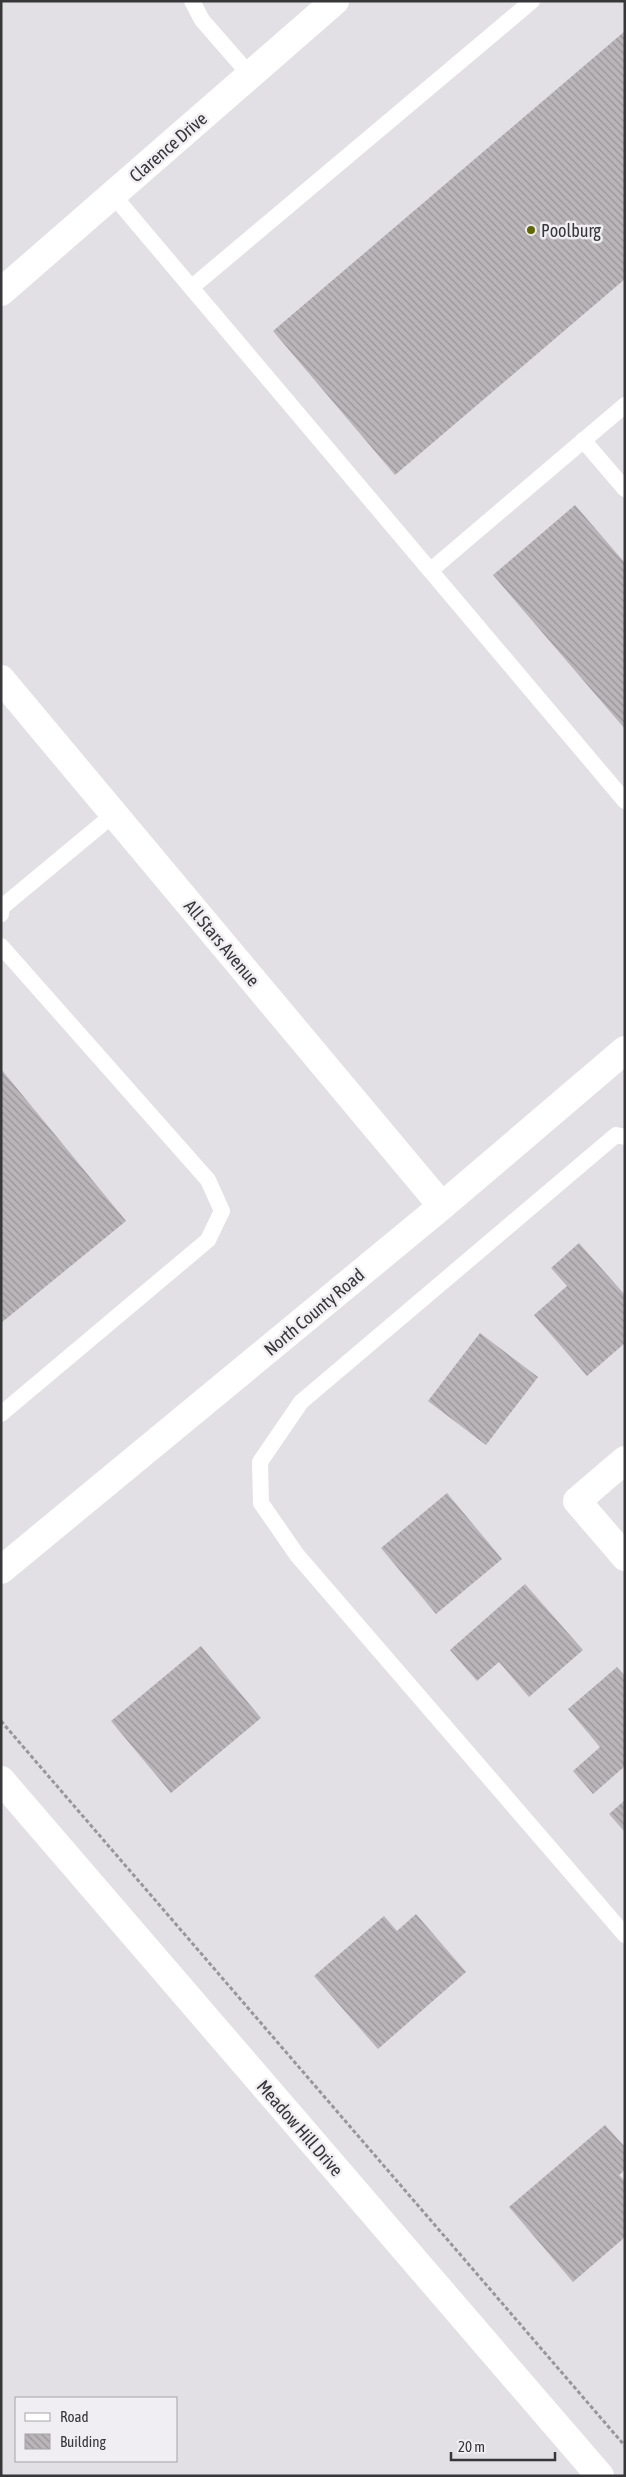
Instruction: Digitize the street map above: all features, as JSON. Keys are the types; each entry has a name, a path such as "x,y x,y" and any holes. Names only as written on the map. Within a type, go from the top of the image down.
{"street":[{"name":"Clarence Drive","path":"1,292 335,1"},
{"name":"All Stars Avenue","path":"1,679 442,1206"},
{"name":"North County Road","path":"1,1570 442,1206 625,1050"},
{"path":"625,1460 577,1501 625,1557"},
{"name":"Meadow Hill Drive","path":"1,1780 600,2476"}],"lane":[{"path":"192,1 202,20 250,75"},
{"path":"192,287 532,1"},
{"path":"113,195 625,801"},
{"path":"431,570 625,405"},
{"path":"583,440 625,489"},
{"path":"1,914 2,908 114,814"},
{"path":"1,946 208,1180 222,1211 208,1240 1,1414"},
{"path":"625,1137 616,1135 301,1402 260,1462 261,1503 297,1554 625,1935"}],"path":[{"path":"1,1721 625,2446"}],"building":[{"path":"625,31 625,279 395,475 273,331"},
{"path":"575,505 625,563 625,729 493,575"},
{"path":"1,1069 126,1221 1,1323"},
{"path":"579,1243 625,1295 625,1343 587,1376 534,1315 567,1286 551,1268"},
{"path":"480,1333 538,1377 486,1445 428,1401"},
{"path":"447,1493 502,1559 436,1614 381,1548"},
{"path":"525,1584 583,1650 529,1697 499,1662 477,1681 450,1650"},
{"path":"201,1646 261,1718 171,1793 111,1721"},
{"path":"617,1667 625,1676 625,1766 593,1794 573,1771 600,1747 568,1709"},
{"path":"625,1800 625,1832 609,1814"},
{"path":"416,1914 466,1972 378,2049 314,1976 384,1916 397,1931"},
{"path":"605,2125 625,2147 625,2170 619,2175 625,2181 625,2237 573,2282 509,2207"}],"place":[{"name":"Poolburg","path":"531,230"}]}
